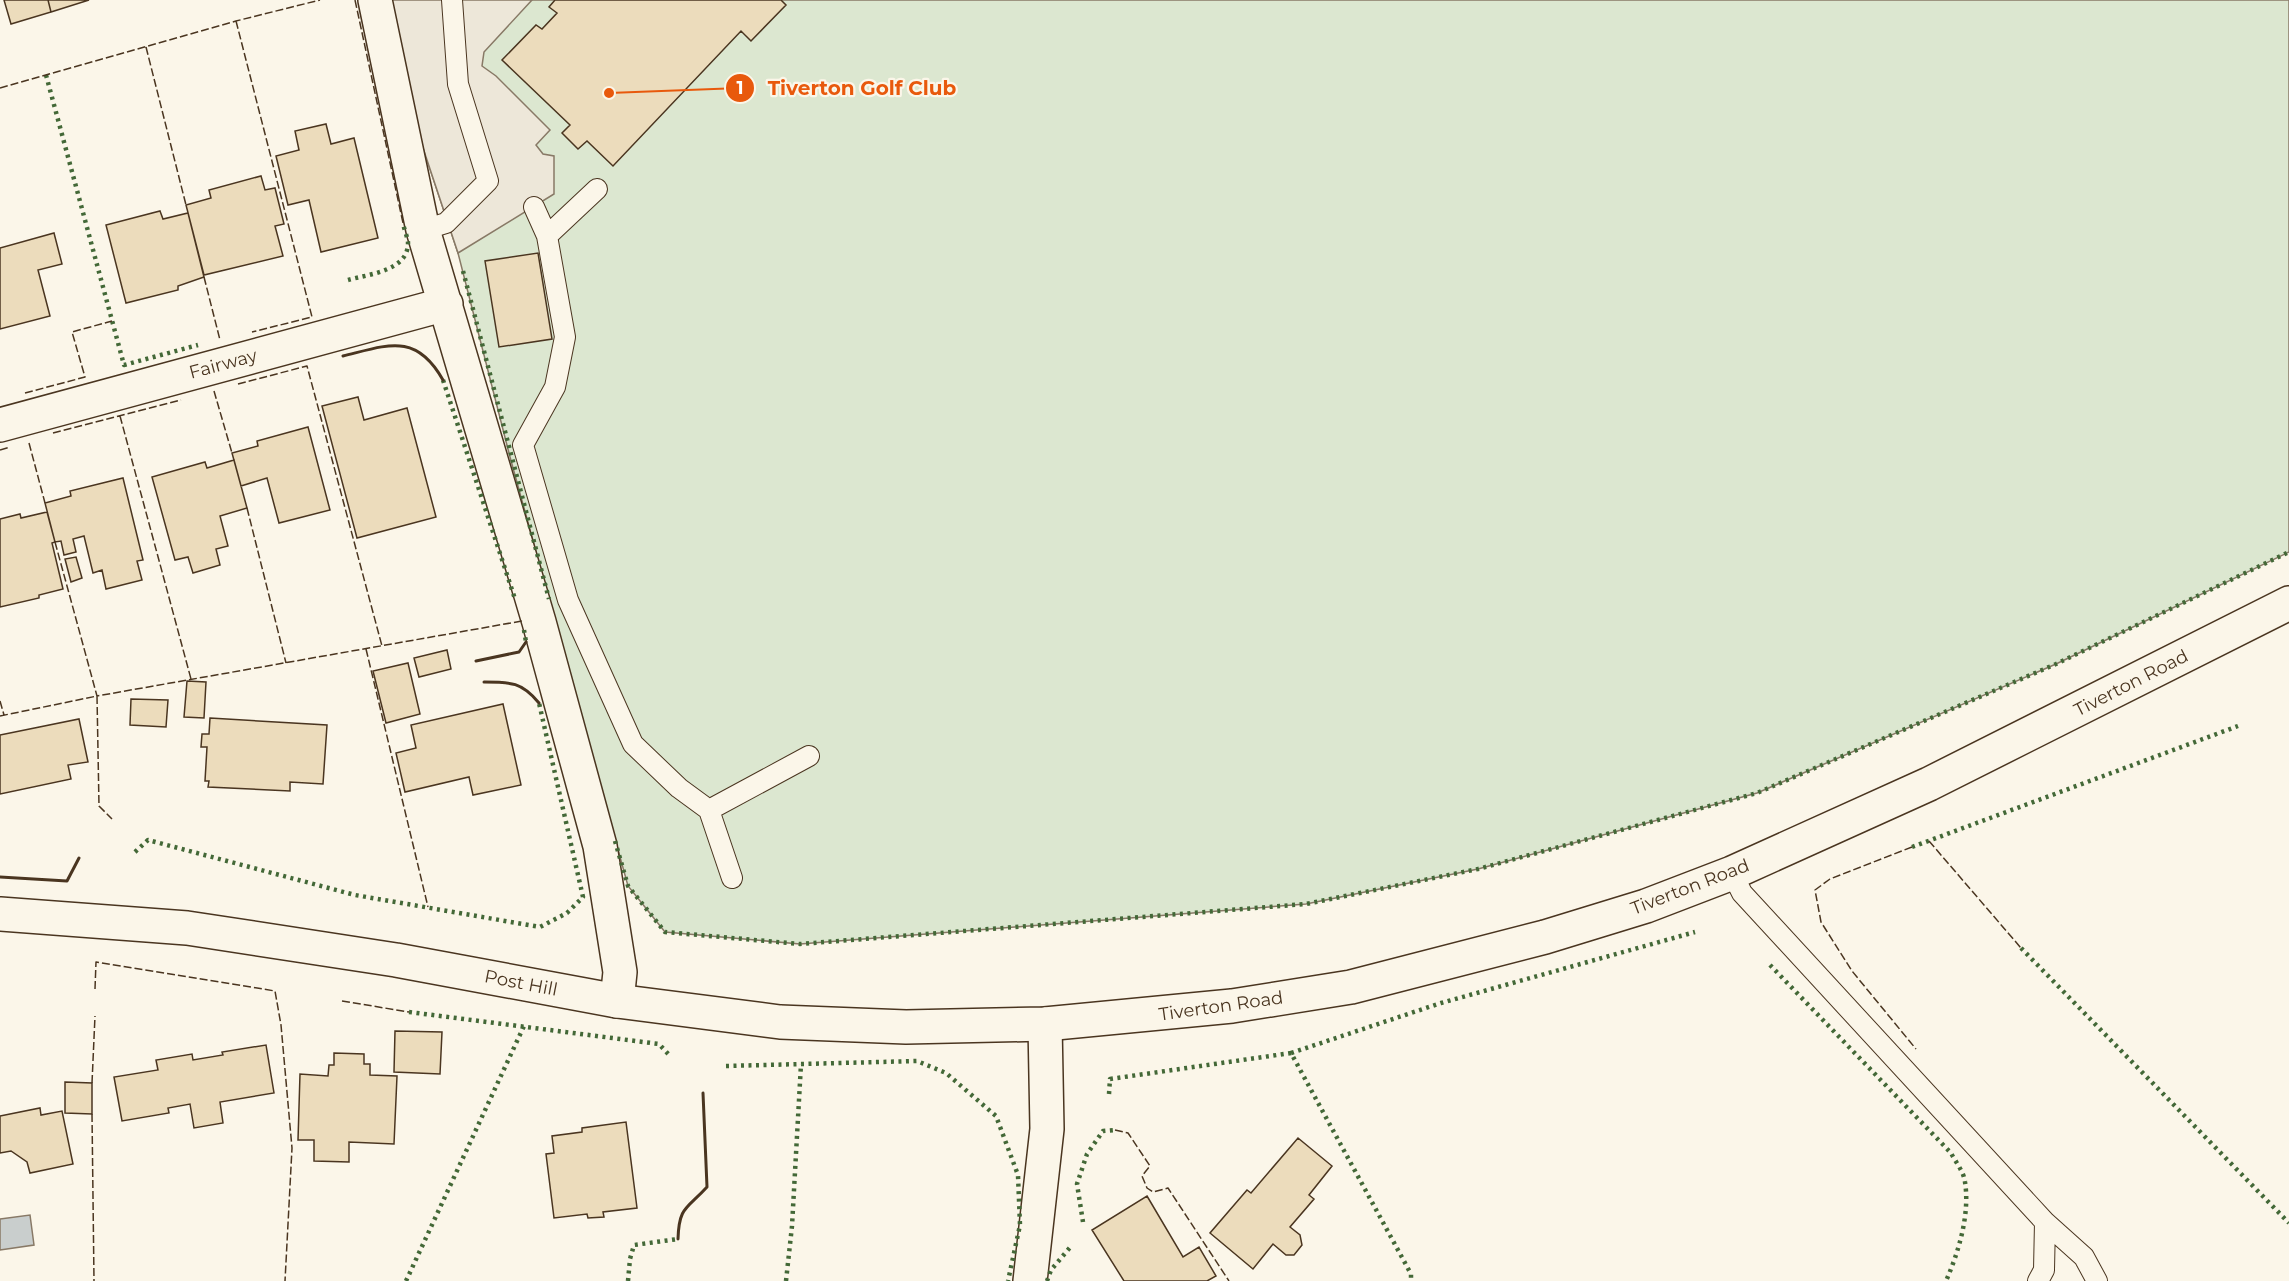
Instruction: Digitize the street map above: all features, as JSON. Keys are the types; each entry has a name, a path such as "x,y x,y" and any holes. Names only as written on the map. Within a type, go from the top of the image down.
{"street":[{"path":"375,0 423,230 539,622 600,846 620,972 617,1001"},
{"name":"Fairway","path":"0,425 446,304"},
{"name":"Tiverton Road","path":"1045,1024 1232,1006 1351,987 1545,938 1646,906 1732,873 1929,784 2289,603"},
{"name":"Post Hill","path":"0,914 187,928 396,960 617,1001 780,1022 906,1027 1045,1024"},
{"path":"1030,1281 1047,1129 1045,1024"}],"lane":[{"path":"423,230 446,223 488,181 458,84 452,0"},
{"path":"547,236 597,189"},
{"path":"534,207 547,236 565,337 555,387 523,445 568,600 633,744 679,788 709,810 732,878"},
{"path":"709,810 809,756"},
{"path":"1732,873 1742,893 2045,1222 2084,1257 2097,1281"},
{"path":"2038,1281 2044,1270 2045,1222"}],"green space":[{"path":"386,0 2289,0 2289,552 2056,664 1757,793 1478,869 1306,904 800,944 665,932 628,886 510,457 458,253 397,70"}],"shaded area":[{"path":"386,0 532,0 484,52 482,66 496,76 550,130 536,145 543,154 554,156 554,194 458,253 397,70"},
{"path":"30,1215 34,1245 0,1250 0,1219"}],"building":[{"path":"4,0 48,0 51,12 11,24"},
{"path":"48,0 89,0 51,12"},
{"path":"555,0 781,0 786,5 751,41 741,31 613,166 587,141 578,149 562,133 570,125 502,60 536,25 542,29 557,13 549,7"},
{"path":"326,124 331,144 354,138 378,238 321,252 309,200 288,205 276,156 299,150 295,131"},
{"path":"261,176 265,190 275,188 284,224 275,226 283,256 204,275 186,205 211,198 209,190"},
{"path":"160,211 163,219 188,213 204,277 178,286 178,290 126,303 106,225"},
{"path":"54,233 62,264 38,270 50,316 0,329 0,248"},
{"path":"538,253 552,339 499,347 485,261"},
{"path":"358,397 364,420 407,408 436,517 357,538 322,406"},
{"path":"308,427 330,510 279,523 267,478 241,486 232,453 258,446 257,441"},
{"path":"234,460 247,508 220,516 228,546 216,549 220,565 193,573 188,557 175,560 152,477 205,462 207,468"},
{"path":"123,478 143,560 137,561 142,580 106,589 102,570 93,573 84,536 73,539 76,552 64,555 61,541 55,542 45,503 71,496 70,491"},
{"path":"47,512 63,589 39,595 39,598 0,607 0,519 20,514 21,518"},
{"path":"76,557 82,578 71,582 65,559"},
{"path":"447,650 451,669 419,677 414,658"},
{"path":"408,663 420,714 386,723 373,671"},
{"path":"187,681 206,682 204,718 184,717"},
{"path":"131,699 168,700 166,727 130,725"},
{"path":"503,704 521,785 473,795 469,777 405,792 396,753 416,748 411,725"},
{"path":"210,718 327,725 323,784 290,782 290,791 208,787 209,781 205,781 207,747 201,747 202,734 209,734"},
{"path":"79,719 88,762 68,765 71,779 0,794 0,735"},
{"path":"395,1031 442,1032 440,1074 394,1072"},
{"path":"266,1045 274,1093 220,1102 223,1123 194,1128 190,1104 168,1108 169,1113 122,1121 114,1077 158,1070 156,1060 192,1054 193,1060 223,1055 222,1052"},
{"path":"334,1053 364,1054 364,1064 370,1064 370,1075 397,1076 394,1144 349,1142 349,1162 314,1161 314,1140 298,1140 300,1074 328,1076 329,1065 334,1065"},
{"path":"65,1082 92,1083 92,1114 65,1113"},
{"path":"40,1108 41,1115 62,1111 73,1164 30,1173 27,1162 11,1151 0,1153 0,1116"},
{"path":"626,1122 637,1208 603,1212 604,1217 588,1218 587,1214 554,1218 546,1154 554,1153 552,1136 582,1132 582,1128"},
{"path":"1298,1138 1332,1166 1309,1195 1314,1199 1290,1227 1300,1235 1302,1245 1294,1255 1286,1255 1273,1244 1253,1269 1210,1233 1247,1190 1251,1193"},
{"path":"1147,1196 1183,1257 1199,1247 1216,1276 1207,1281 1124,1281 1092,1230"}],"hedge":[{"path":"46,75 124,365 198,345"},
{"path":"348,280 386,270 402,259 407,252 408,242 403,223"},
{"path":"463,271 549,599"},
{"path":"443,380 515,599"},
{"path":"615,841 628,886 665,932 800,944 1306,904 1478,869 1757,793 2056,664 2289,552"},
{"path":"524,630 526,642"},
{"path":"135,852 148,840 355,895 540,927 567,913 583,897 539,703"},
{"path":"1912,847 2238,726"},
{"path":"1291,1053 1441,1003 1695,932"},
{"path":"2021,948 2289,1223"},
{"path":"1770,965 1951,1153 1963,1174 1966,1194 1965,1219 1959,1245 1946,1281"},
{"path":"409,1012 659,1044 671,1057"},
{"path":"406,1281 524,1026"},
{"path":"1109,1094 1110,1079 1291,1053 1411,1274 1411,1281"},
{"path":"726,1066 917,1061 946,1073 996,1116 1018,1175 1020,1225 1008,1281"},
{"path":"786,1281 792,1226 801,1064"},
{"path":"1083,1222 1077,1184 1087,1154 1103,1131 1115,1130"},
{"path":"628,1281 634,1245 678,1239"},
{"path":"1047,1281 1051,1270 1072,1245"}],"fence":[{"path":"0,88 236,21 320,0"},
{"path":"355,0 403,223"},
{"path":"236,21 312,317 252,332"},
{"path":"146,47 186,205"},
{"path":"204,277 220,340"},
{"path":"25,393 85,377 72,332 112,321"},
{"path":"238,384 307,366 382,646"},
{"path":"214,391 232,453"},
{"path":"53,433 181,400"},
{"path":"120,416 191,679"},
{"path":"29,443 45,503"},
{"path":"0,450 10,447"},
{"path":"247,508 286,663"},
{"path":"55,542 97,696 522,621"},
{"path":"366,649 428,907"},
{"path":"0,716 97,696 99,806 112,819"},
{"path":"0,701 4,715"},
{"path":"1929,841 2021,948"},
{"path":"1912,847 1830,879 1815,890 1821,922 1852,971 1916,1049"},
{"path":"95,989 96,962 275,991 281,1025 292,1148 285,1281"},
{"path":"342,1001 409,1012"},
{"path":"92,1083 95,1016"},
{"path":"92,1114 94,1281"},
{"path":"1115,1130 1128,1133 1150,1166 1142,1176 1147,1188 1153,1192 1168,1188 1229,1281"}],"wall":[{"path":"343,356 387,346 411,348 422,354 443,380"},
{"path":"476,661 519,652 526,642"},
{"path":"484,682 502,682 521,687 539,703"},
{"path":"0,877 67,881 79,858"},
{"path":"678,1239 682,1214 707,1187 703,1093"}],"place":[{"name":"Tiverton Golf Club","path":"609,93"}]}
